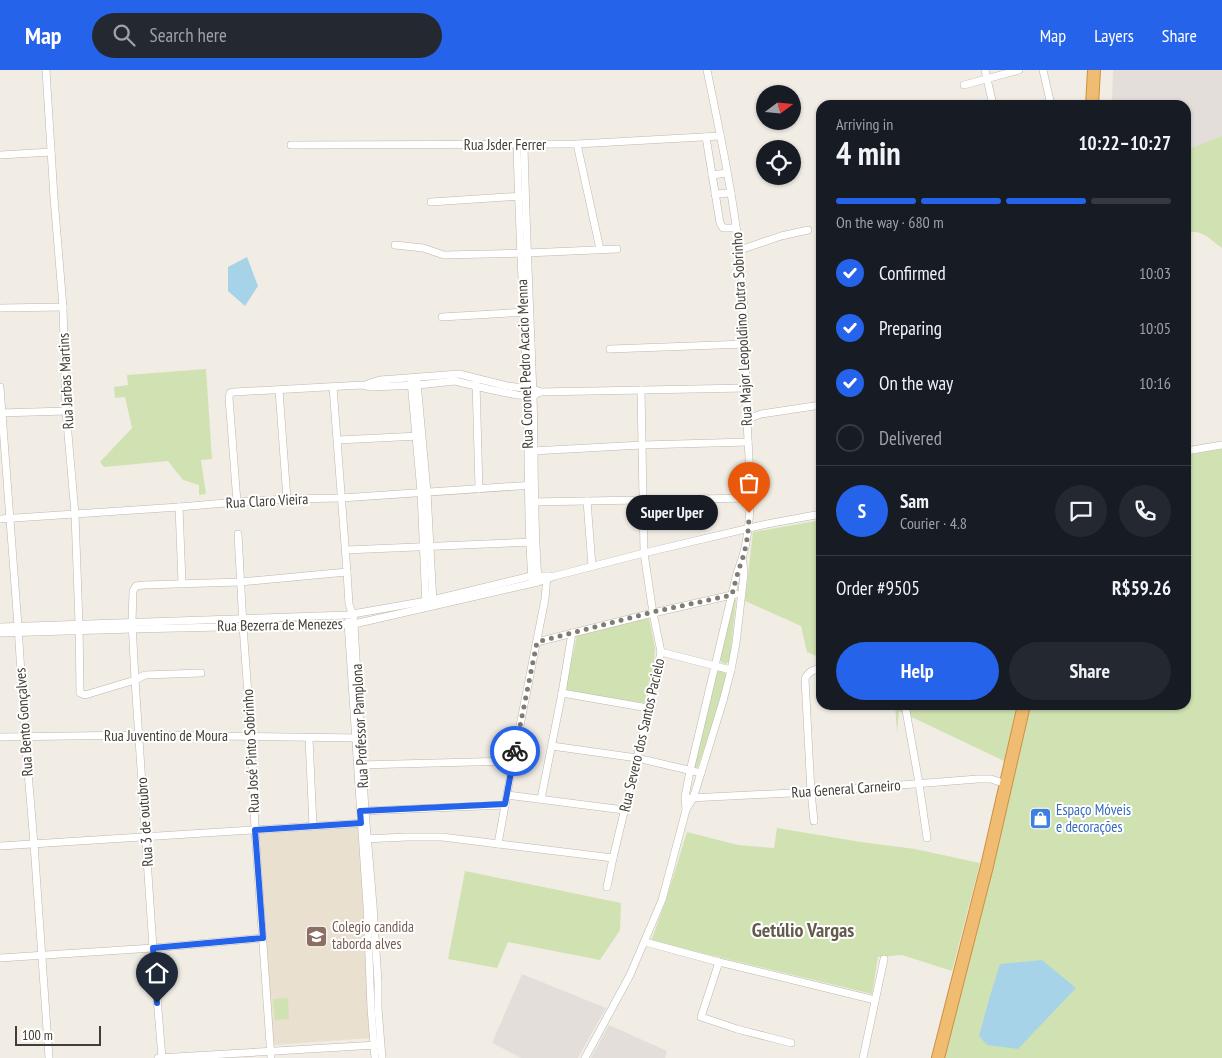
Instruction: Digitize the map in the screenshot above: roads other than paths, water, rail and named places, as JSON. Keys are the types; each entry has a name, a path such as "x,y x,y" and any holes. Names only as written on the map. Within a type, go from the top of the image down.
{"highway":[{"path":"1092,100 1094,70"},
{"path":"938,1058 987,866 1023,710"}],"street":[{"name":"Rua Jarbas Martins","path":"46,70 63,307 66,411 75,514 80,693 85,696 135,680"},
{"name":"Rua Major Leopoldino Dutra Sobrinho","path":"686,810 685,797 690,770 737,574 743,559 749,528 750,498 746,344 740,250 707,70"},
{"path":"985,70 992,100"},
{"path":"964,86 1019,70"},
{"path":"1043,70 1050,100"},
{"name":"Rua Jsder Ferrer","path":"290,145 577,144 720,136"},
{"path":"706,137 721,226 723,228 736,228"},
{"path":"577,144 600,249"},
{"name":"Rua Coronel Pedro Acacio Menna","path":"521,145 529,355 531,502 535,579"},
{"path":"0,154 51,152"},
{"path":"712,176 727,173"},
{"path":"716,194 731,193"},
{"path":"432,202 522,196"},
{"path":"740,250 781,236 808,230"},
{"path":"395,245 423,248 444,255 617,249"},
{"path":"0,308 63,307"},
{"path":"442,317 526,312"},
{"path":"610,349 746,344"},
{"path":"237,502 229,398 230,394 234,392 371,386 414,381 476,382 507,390 530,393 746,388"},
{"path":"414,381 424,492 429,604"},
{"path":"476,382 479,489"},
{"name":"Rua Bento Gonçalves","path":"0,387 49,1058"},
{"name":"Rua Professor Pamplona","path":"334,387 361,789 378,982 374,1008 377,1045 375,1058"},
{"path":"279,390 287,499"},
{"name":"Rua Severo dos Santos Pacielo","path":"607,887 612,858 661,652 644,553 641,390"},
{"path":"747,419 761,414 816,406"},
{"path":"1,413 66,411"},
{"path":"338,440 419,436"},
{"path":"531,451 748,442"},
{"path":"1191,450 1222,445"},
{"name":"Rua Claro Vieira","path":"0,519 237,502 341,498 531,486"},
{"path":"531,502 750,498"},
{"path":"587,501 592,566"},
{"path":"179,507 182,583 240,582 346,572"},
{"name":"Rua Bezerra de Menezes","path":"0,627 18,629 243,623 351,624 379,614 550,577 749,528 816,515"},
{"name":"Rua José Pinto Sobrinho","path":"238,534 270,1055"},
{"path":"346,550 533,542"},
{"name":"Rua Major Leopoldino Dutra Sobrinho","path":"585,1058 630,975 662,900 686,810 693,798 731,670 742,593 743,559"},
{"path":"498,844 506,795 550,577"},
{"name":"Rua 3 de outubro","path":"162,1058 145,836 132,625 132,591 136,586 182,583"},
{"path":"537,642 653,612 742,593"},
{"name":"Rua Bezerra de Menezes","path":"243,623 320,616 379,614"},
{"path":"320,616 320,625"},
{"name":"Rua Bezerra de Menezes","path":"0,633 18,629"},
{"path":"541,799 572,633"},
{"path":"661,652 731,670"},
{"path":"814,821 805,680 808,673 816,670"},
{"path":"135,680 150,674 201,673"},
{"path":"562,693 648,708"},
{"path":"906,710 927,838"},
{"name":"Rua Juventino de Moura","path":"0,737 139,735 358,738"},
{"path":"308,738 313,826"},
{"path":"552,746 637,758 701,773"},
{"path":"360,765 513,761"},
{"name":"Rua General Carneiro","path":"685,797 811,792 978,779 991,779 1006,784"},
{"path":"506,795 624,810"},
{"path":"363,811 505,804"},
{"path":"0,846 364,823"},
{"path":"365,839 442,837 612,858"},
{"path":"0,958 153,948 263,938"},
{"path":"645,942 875,1000"},
{"path":"863,1058 884,959"},
{"path":"719,962 701,1018 791,1043"},
{"path":"158,1058 270,1055 377,1045"},
{"name":"Rua Professor Pamplona","path":"377,1045 382,1058"}],"water":[{"path":"247,257 258,286 245,306 228,291 228,267"},
{"path":"1042,960 1076,988 1018,1049 987,1045 979,1036 1000,964"}],"place":[{"name":"Super Uper","path":"749,513"},
{"name":"Espaço Móveis e decorações","path":"1040,819"},
{"name":"Colegio candida taborda alves","path":"316,936"}],"district":[{"name":"Getúlio Vargas","path":"803,930"}]}
